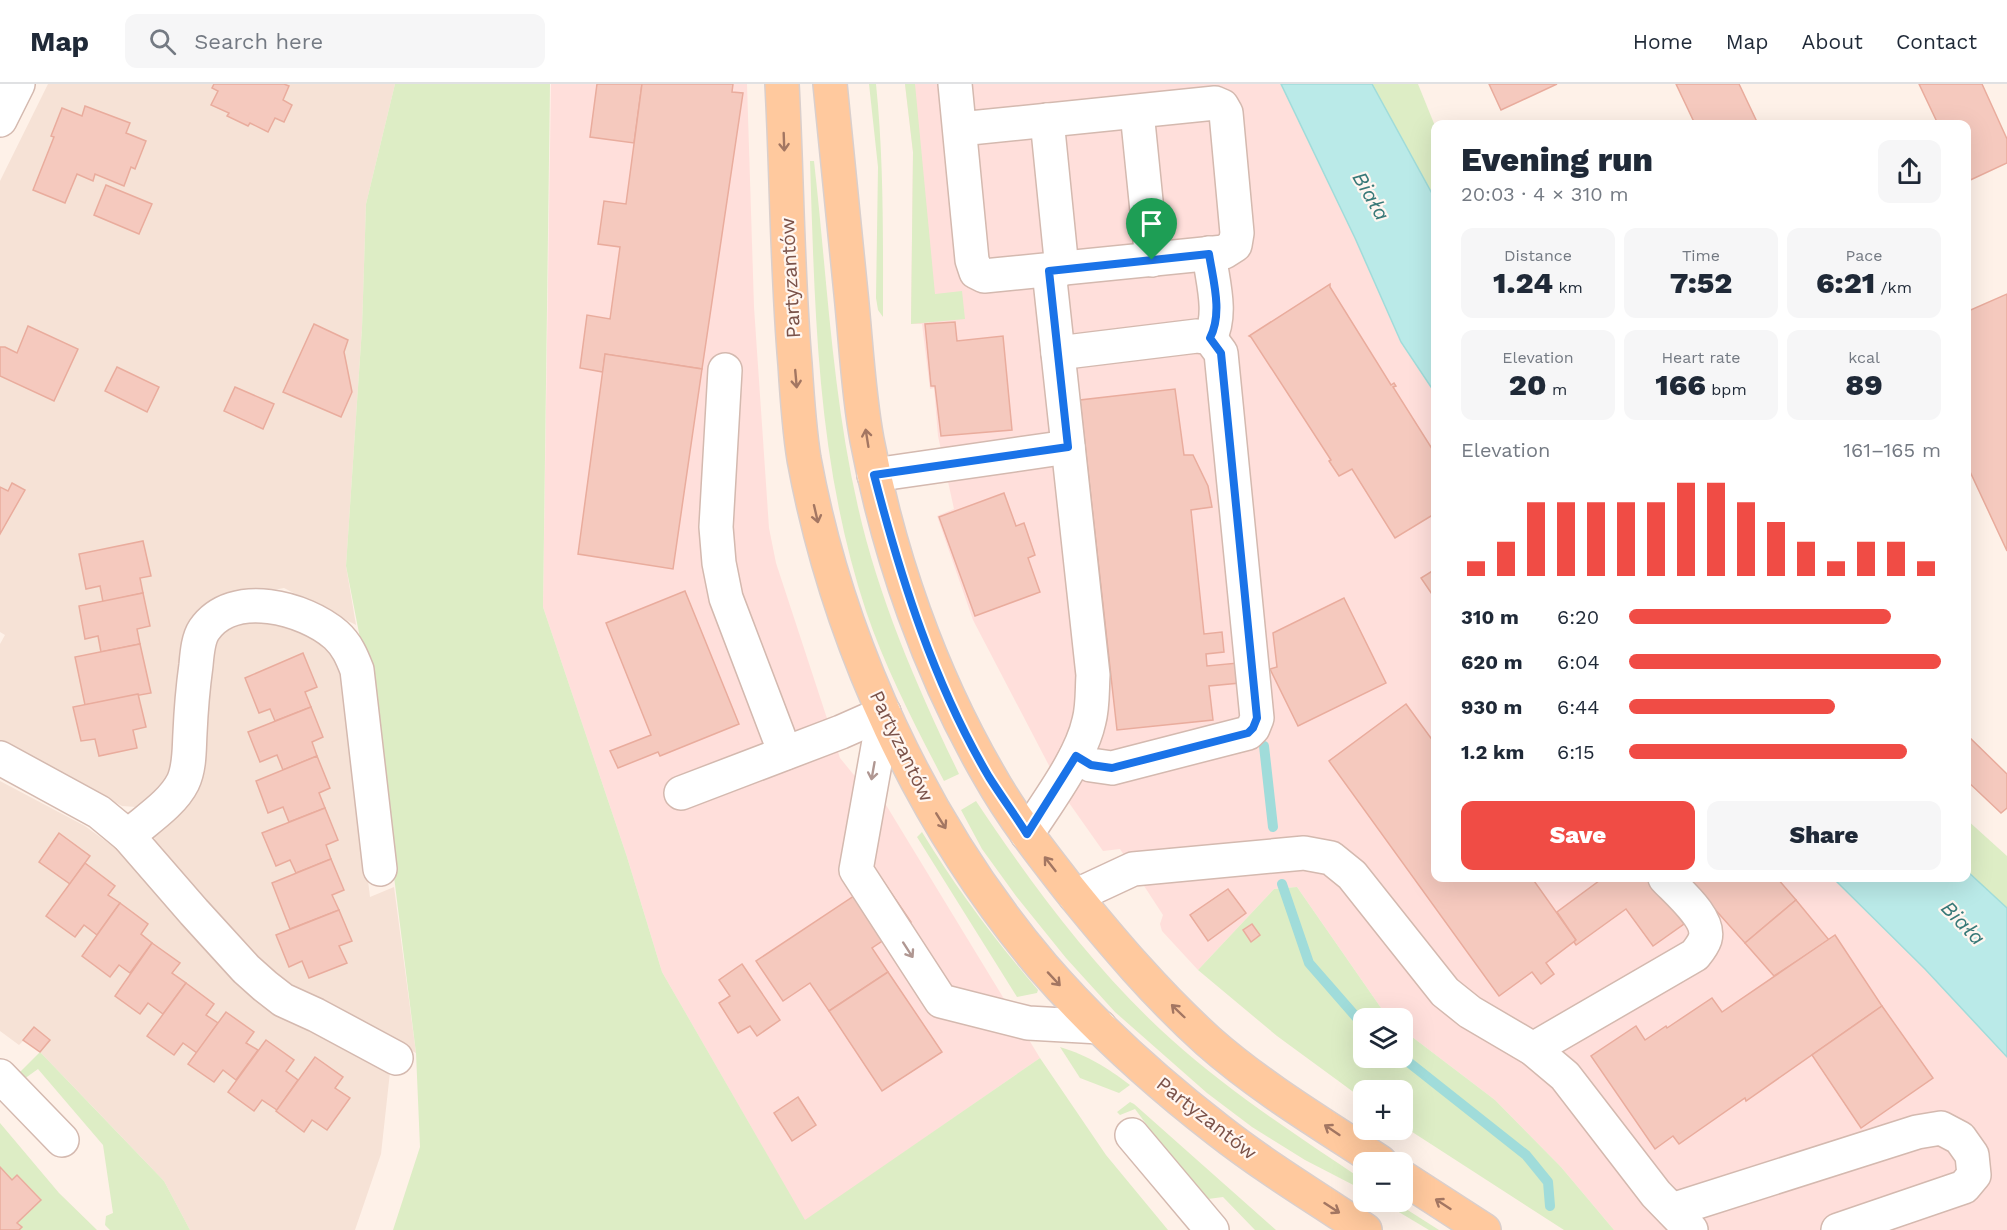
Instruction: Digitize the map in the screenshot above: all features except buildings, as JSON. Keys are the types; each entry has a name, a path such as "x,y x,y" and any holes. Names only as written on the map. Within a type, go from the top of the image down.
{"main road":[{"name":"Partyzantów","path":"782,84 790,314 804,456 833,580 857,650 884,713 932,807 972,870 1037,959 1100,1027 1144,1068 1219,1131 1365,1230"},
{"path":"830,84 866,436 874,475 907,592 952,704 989,777 1027,834 1075,897 1154,989 1210,1042 1270,1089 1365,1152"},
{"path":"1413,1184 1484,1230"}],"street":[{"path":"0,120 18,84"},
{"path":"955,84 972,260 976,272 984,276 1152,260 1224,252 1234,245 1237,233 1226,113 1222,106 1215,103 960,129"},
{"path":"1137,112 1152,260"},
{"path":"1027,834 1076,756 1089,722 1093,675 1058,353 1047,120"},
{"path":"1209,254 1217,316 1210,338"},
{"path":"1058,353 1197,336 1210,338 1221,353 1257,718 1248,733 1112,768 1091,765 1076,756"},
{"path":"725,370 716,527 719,563 726,598 785,753"},
{"path":"874,475 1068,447"},
{"path":"128,836 170,800 183,784 188,770 195,667 200,638 204,629 215,620 237,609 254,606 272,607 318,622 338,637 350,652 357,670 380,869"},
{"path":"681,794 884,713"},
{"path":"884,713 856,870 941,1001 1028,1023 1100,1027"},
{"path":"0,758 99,812 128,836 246,969 283,1000 396,1058"},
{"path":"1075,897 1133,869 1304,854 1331,858 1352,875 1445,992 1470,1012 1533,1049 1565,1076 1656,1194 1681,1220 1917,1132 1941,1128 1960,1138 1972,1155 1974,1175 1964,1187 1838,1230"},
{"path":"1533,1049 1695,955 1706,937 1704,926 1699,914 1669,882"},
{"path":"0,1076 62,1140"},
{"path":"1132,1135 1212,1230"}],"shaded area":[{"path":"48,84 395,84 366,204 362,328 346,566 356,625 284,588 221,600 180,759 150,803 136,807 122,806 0,740 0,644 5,635 0,632 0,181"},
{"path":"551,84 747,84 754,307 769,528 776,563 840,758 858,780 883,800 1040,1058 805,1221 662,972 627,857 543,607"},
{"path":"905,84 1281,84 1355,238 1401,342 1431,387 1431,882 1837,882 1925,969 2007,1057 2007,1230 1614,1230 1561,1167 1495,1100 1413,1038 1413,1008 1381,1008 1297,887 1274,889 1198,970 1162,931 1160,924 1163,915 1120,849 1103,851 1067,800 973,620 937,516 954,509 938,436 934,388 930,389 922,324 911,324 913,152"},
{"path":"250,618 309,630 341,657 370,897 394,887 416,1053 276,980 161,856 152,832 195,795 203,777 209,652 217,635"},
{"path":"0,781 85,826 118,850 143,873 390,1072 381,1154 355,1230 190,1230 164,1181 40,1052 24,1040 19,1045 0,1031"}],"green space":[{"path":"395,84 550,84 543,607 627,857 662,972 805,1220 1040,1058 1106,1155 1168,1230 393,1230 420,1147 416,1053 372,700 346,566 362,328 366,204"},
{"path":"869,84 876,84 880,142 883,317 878,310 876,298 878,167"},
{"path":"905,84 915,84 935,294 962,291 965,319 911,324 913,152"},
{"path":"1372,84 1418,84 1433,120 1431,192"},
{"path":"810,161 814,161 836,378 858,507 888,610 929,710 959,774 944,781 902,697 874,633 850,555 837,500 828,444 817,332"},
{"path":"976,801 1066,926 1091,957 1144,1014 1218,1078 1353,1173 1353,1185 1305,1160 1252,1127 1207,1093 1115,1012 1066,958 1016,896 982,849 961,810"},
{"path":"1971,824 2007,856 2007,908 1971,875"},
{"path":"922,832 962,893 991,933 1038,990 1037,993 1017,997 917,837"},
{"path":"1297,887 1381,1008 1353,1008 1353,1068 1413,1068 1413,1038 1495,1100 1561,1167 1614,1230 1564,1230 1413,1132 1413,1080 1353,1080 1353,1092 1277,1036 1198,970 1274,889"},
{"path":"1060,1047 1097,1063 1130,1085 1119,1093 1080,1078"},
{"path":"40,1052 164,1181 190,1230 110,1230 105,1225 106,1216 113,1213 103,1145 38,1069 24,1079 19,1075"},
{"path":"1130,1102 1276,1230 1255,1230 1223,1197 1208,1199 1172,1159 1135,1109 1120,1115 1117,1112"},
{"path":"0,1123 59,1193 97,1230 19,1230 22,1227 17,1223 41,1199 17,1175 12,1180 0,1167"},
{"path":"1399,1212 1411,1212 1439,1230 1429,1230"}],"water":[{"name":"Biała","path":"1281,84 1372,84 1431,192 1431,387 1401,342 1355,238"},
{"name":"Biała","path":"1971,875 2007,908 2007,1057 1925,969 1837,882 1971,882"}],"waterway":[{"path":"1264,746 1273,827"},
{"path":"1282,884 1309,963 1353,1013"},
{"path":"1413,1066 1526,1155 1548,1182 1550,1206"}],"route":[{"path":"1209,254 1217,316 1210,338 1221,353 1257,718 1248,733 1112,768 1091,765 1076,756 1027,834 989,777 956,714 907,592 874,475 1068,447 1049,271 1152,260 1209,254"}]}
